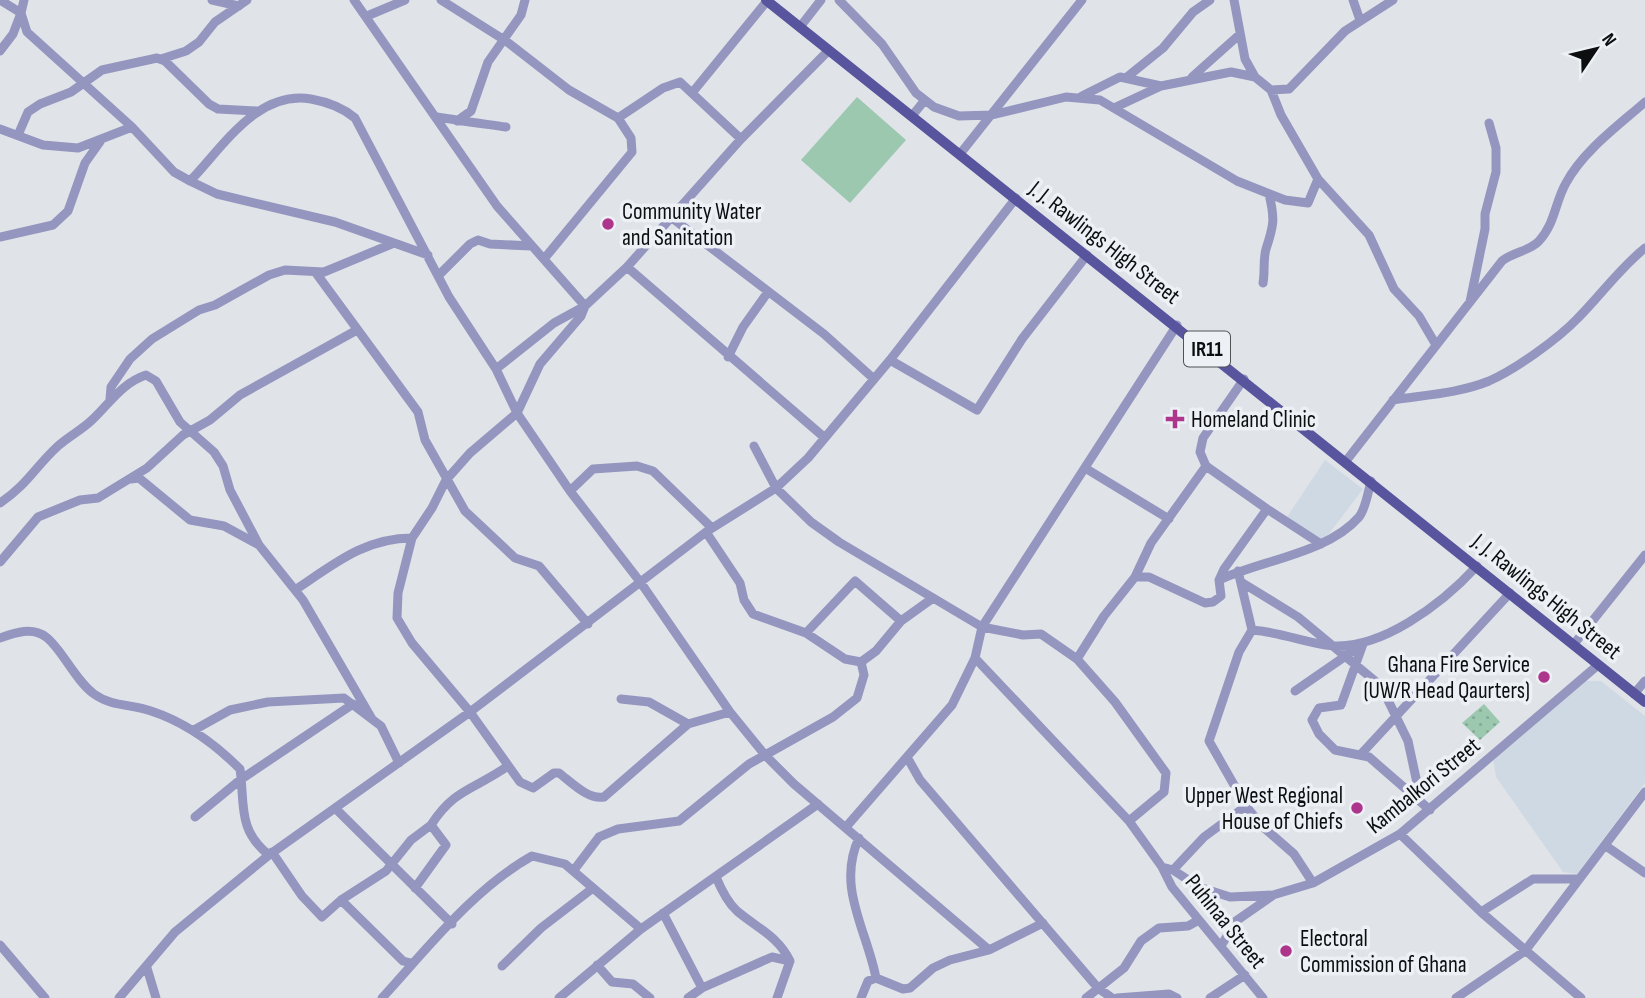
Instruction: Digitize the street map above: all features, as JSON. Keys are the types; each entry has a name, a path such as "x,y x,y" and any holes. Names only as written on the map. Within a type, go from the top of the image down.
{"main road":[{"name":"J. J. Rawlings High Street","path":"767,0 1346,460 1645,702"}],"street":[{"path":"0,0 21,13 27,32 132,127 173,172 217,194 335,222 428,255"},
{"path":"0,51 13,34 24,0"},
{"path":"212,0 243,3"},
{"path":"354,0 497,206 585,306"},
{"path":"367,16 405,0"},
{"path":"441,0 506,41 569,90 618,118 631,138 632,152 544,259"},
{"path":"457,121 471,111 478,99 488,62 506,41 521,15 525,0"},
{"path":"692,93 767,0"},
{"path":"800,27 821,0"},
{"path":"839,0 882,44 924,101 959,116 992,115 1039,102 1082,96 1114,79 1127,77 1161,86"},
{"path":"960,154 1082,0"},
{"path":"1127,77 1163,48 1193,12 1210,0"},
{"path":"1234,0 1245,59 1255,77 1271,90 1281,115 1318,179 1369,235 1394,289 1419,316 1436,345"},
{"path":"1353,0 1360,20"},
{"path":"1281,115 1289,89 1345,31 1393,0"},
{"path":"18,135 28,112 53,97 71,92 113,67 161,59 186,51 199,42 215,22 243,3"},
{"path":"1190,78 1239,35"},
{"path":"496,369 554,323 585,306 627,268 741,139 829,50"},
{"path":"161,59 209,104 218,109 257,111"},
{"path":"1116,107 1161,86 1190,78 1231,72 1255,77"},
{"path":"618,118 663,88 680,82 741,139"},
{"path":"1271,90 1289,89"},
{"path":"1082,96 1116,107 1237,181 1285,200 1308,203 1318,179"},
{"path":"190,181 257,111 285,99 303,98 344,108 355,118 438,276 496,369 517,413 570,491 641,583 730,712 765,755 818,804 989,950"},
{"path":"912,116 924,101"},
{"path":"1346,460 1502,261 1512,253 1538,243 1555,216 1567,180 1591,152 1645,102"},
{"path":"471,111 475,125"},
{"path":"437,117 475,125 495,122 506,127"},
{"path":"1470,302 1485,214 1496,172 1497,159 1489,122"},
{"path":"0,129 43,145 78,148 132,127"},
{"path":"0,237 53,225 68,211 85,163 102,139"},
{"path":"1263,283 1265,250 1274,224 1269,194"},
{"path":"119,998 175,932 271,854 471,712 709,530 776,488 825,438 890,360 1016,198"},
{"path":"672,218 824,334 874,379"},
{"path":"438,276 470,244 478,240 490,244 531,246"},
{"path":"110,399 111,387 130,359 152,339 199,310 215,306 269,275 285,270 316,273 394,243"},
{"path":"1393,400 1454,390 1488,381 1502,373 1576,320 1607,282 1645,248"},
{"path":"890,360 977,410 1022,339 1087,255"},
{"path":"627,268 825,438"},
{"path":"316,273 418,412 425,440 465,511 515,558 539,566 589,624"},
{"path":"728,357 743,327 768,292"},
{"path":"585,306 581,316 540,365 517,413 470,453 446,480 412,538 398,593 397,618 412,643 471,712 508,766 528,788 533,788 554,773 559,773 584,792 598,798 604,797 688,724 730,712"},
{"path":"846,827 952,705 975,657 982,627 1177,326"},
{"path":"0,562 38,517 80,500 98,498 129,480 240,395 357,330"},
{"path":"0,503 22,488 58,446 90,422 110,399 135,379 146,375 156,382 180,422 214,452 223,466 230,490 259,545 295,590 336,653 372,719"},
{"path":"1244,379 1203,438 1200,452 1206,466 1321,544"},
{"path":"754,446 776,488 811,522 839,542 982,627 1023,635 1041,634 1077,659 1115,702 1166,773 1164,792 1129,821"},
{"path":"570,491 593,469 637,466 653,471 709,530 740,583 744,600 753,614 806,633 845,659 861,662 876,651 901,621 933,598"},
{"path":"1077,659 1104,616 1135,577 1151,543 1206,466"},
{"path":"1085,468 1169,519"},
{"path":"129,480 139,478 190,520 224,526 259,545"},
{"path":"1219,580 1238,571 1321,544 1360,516 1371,481"},
{"path":"1135,577 1149,577 1205,603 1213,603 1221,596 1219,580 1267,509"},
{"path":"295,590 348,552 388,538 412,538"},
{"path":"1574,645 1645,555"},
{"path":"1295,691 1363,644 1407,624 1457,589 1478,566"},
{"path":"1238,571 1252,631 1239,652 1209,740 1246,806 1262,826 1294,853 1313,883"},
{"path":"806,633 855,581 901,621"},
{"path":"1241,582 1298,617 1336,645 1381,686 1408,741 1417,783 1417,800"},
{"path":"1362,753 1396,713 1510,593"},
{"path":"0,638 16,632 33,631 46,636 66,664 94,694 116,704 150,710 194,730 238,766 240,797 247,829 258,847 271,854 302,896 322,917 392,864 411,840 431,825 446,803 461,791 479,786 508,766"},
{"path":"1252,631 1275,632 1336,645 1363,644"},
{"path":"1363,644 1341,705 1319,708 1312,720 1319,734 1335,750 1347,754 1362,753 1430,810"},
{"path":"975,657 1129,821 1162,867"},
{"path":"574,870 599,837 618,829 679,821 722,784 765,755 833,717 857,698 864,675 861,662"},
{"name":"Kambalkori Street","path":"1162,867 1173,870 1199,887 1230,897 1273,895 1313,883 1400,834 1598,664"},
{"path":"1634,694 1645,681"},
{"path":"194,730 230,710 268,702 344,698 382,726 399,763"},
{"path":"621,699 649,702 688,724"},
{"path":"195,817 240,780 353,704"},
{"path":"908,757 920,780 1098,988 1114,998 1168,994 1177,998"},
{"path":"1456,998 1525,951 1645,792"},
{"path":"559,998 641,929 818,804"},
{"path":"1173,870 1204,837 1246,806"},
{"path":"335,808 452,924"},
{"path":"415,888 446,845 431,825"},
{"path":"1400,834 1481,912 1581,998"},
{"path":"859,838 849,865 855,892 854,913 876,978"},
{"path":"1606,846 1645,873"},
{"path":"382,998 411,963 507,870 532,856 565,864 574,870 641,929"},
{"name":"Puhinaa Street","path":"1162,867 1172,887 1264,998"},
{"path":"716,877 734,909 773,936 790,961"},
{"path":"1481,912 1533,879 1579,879"},
{"path":"502,967 541,928 593,888"},
{"path":"1221,946 1236,921 1273,895"},
{"path":"341,900 403,961 411,963"},
{"path":"663,913 702,988"},
{"path":"1086,998 1124,968 1141,942 1159,928 1188,926 1199,920"},
{"path":"861,998 868,981 876,978 903,989 910,988 950,960 989,950 1043,923"},
{"path":"0,944 45,998"},
{"path":"688,998 702,988 772,957 790,961"},
{"path":"777,998 790,961"},
{"path":"597,965 612,982 633,984 650,998"},
{"path":"147,968 156,998"},
{"path":"1210,998 1245,975"}],"shaded area":[{"path":"1325,460 1363,489 1322,543 1287,517"},
{"path":"1586,681 1601,681 1645,716 1645,783 1577,874 1563,872 1496,777 1493,759"}],"green space":[{"path":"857,97 906,140 850,203 801,160"},
{"path":"1484,704 1500,722 1480,740 1462,723"}],"place":[{"name":"Community Water and Sanitation","path":"608,224"},
{"name":"Homeland Clinic","path":"1175,419"},
{"name":"Ghana Fire Service (UW/R Head Qaurters)","path":"1544,677"},
{"name":"Upper West Regional House of Chiefs","path":"1357,808"},
{"name":"Electoral Commission of Ghana","path":"1286,951"}]}
